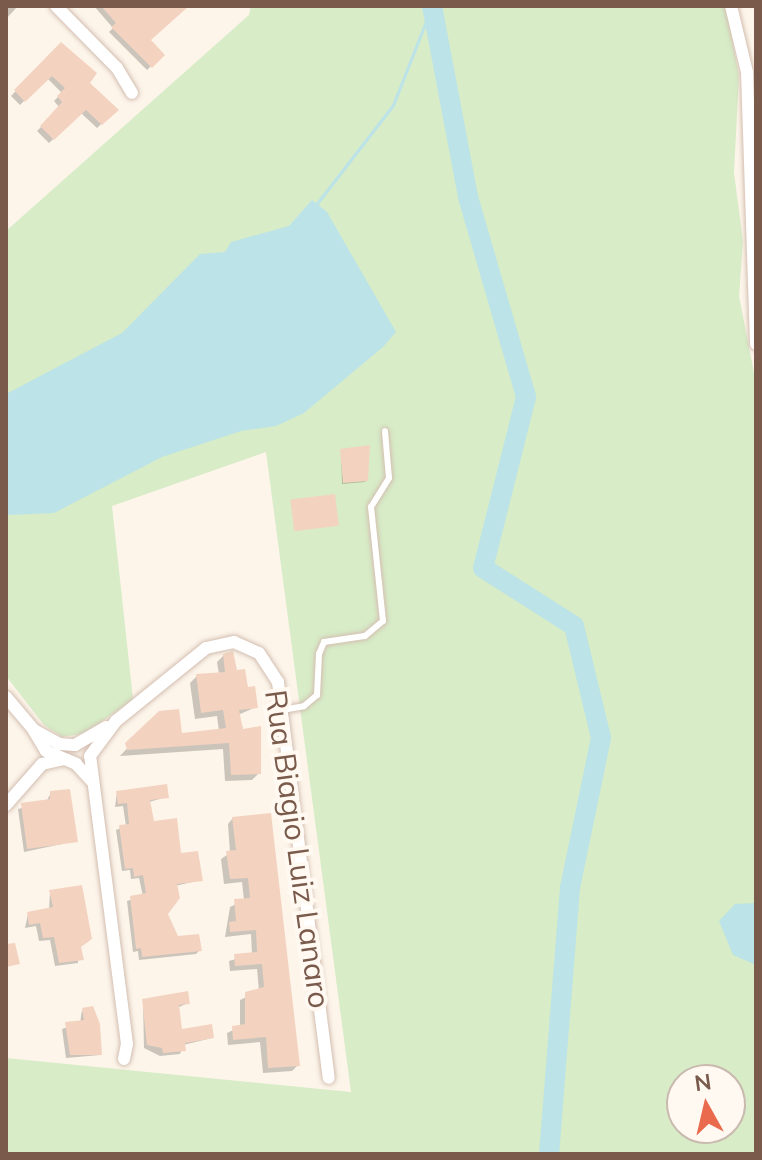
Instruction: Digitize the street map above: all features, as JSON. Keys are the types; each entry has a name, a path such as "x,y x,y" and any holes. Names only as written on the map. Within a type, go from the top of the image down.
{"street":[{"path":"56,6 117,68 132,93"},
{"path":"731,6 747,72 756,344"},
{"name":"Rua Biagio Luiz Lanaro","path":"75,745 116,721 219,643 234,642 259,653 278,682 329,1078"},
{"path":"6,697 46,751 76,764"},
{"name":"Rua Biagio Luiz Lanaro","path":"90,756 116,721"},
{"path":"36,735 59,744 87,746 90,756 127,1044 124,1059"},
{"path":"29,776 36,735"},
{"path":"75,745 69,753 94,784"},
{"path":"76,764 90,756"},
{"path":"6,805 42,764 63,759"}],"lane":[{"path":"282,710 304,706 317,695 319,654 324,642 365,636 383,621 371,507 389,478 385,431"}],"green space":[{"path":"251,6 726,6 739,76 734,172 743,242 739,296 756,383 756,1154 6,1154 6,1058 351,1092 266,452 112,506 133,699 86,733 62,737 44,725 6,676 6,231 249,15"}],"water":[{"path":"312,200 327,212 396,332 383,347 304,413 276,426 241,431 162,457 54,513 6,515 6,394 122,333 200,254 225,252 231,242 289,226"},
{"path":"756,903 756,965 733,955 719,921 735,904"}],"building":[{"path":"101,6 189,6 151,40 165,55 152,68 111,27 116,23"},
{"path":"61,42 97,73 90,83 119,110 102,125 86,110 54,140 40,126 62,102 57,96 65,88 52,76 25,102 14,90"},
{"path":"370,445 368,481 343,483 340,449"},
{"path":"335,494 339,526 294,531 290,499"},
{"path":"233,651 237,670 245,669 248,687 255,686 258,708 239,710 243,729 261,726 261,774 231,775 229,743 127,750 125,743 159,711 179,709 182,733 226,728 223,710 201,713 196,674 225,672 223,654"},
{"path":"167,784 169,798 150,800 154,821 177,818 181,853 198,851 203,881 177,884 180,898 168,914 178,936 199,934 202,951 142,957 141,948 136,949 130,896 146,893 143,875 134,877 133,868 125,869 119,825 129,824 127,803 118,804 116,791"},
{"path":"70,789 78,842 27,849 21,803 50,799 50,791"},
{"path":"271,813 300,1066 268,1068 266,1037 233,1040 232,1026 245,1024 245,992 264,987 262,964 235,966 234,954 257,952 256,930 230,932 229,922 236,921 234,899 250,898 248,878 230,879 226,851 236,850 232,817"},
{"path":"82,885 92,939 81,947 84,960 59,963 54,937 43,938 40,923 29,925 27,912 53,907 49,890"},
{"path":"15,943 20,964 6,967 6,944"},
{"path":"188,991 190,1004 179,1005 182,1029 212,1024 214,1038 185,1043 186,1051 163,1053 162,1048 147,1045 142,999"},
{"path":"93,1006 100,1024 102,1055 70,1055 65,1022 84,1020 82,1008"}],"waterway":[{"path":"432,6 468,197 526,397 483,568 574,626 601,738 570,888 549,1154"},
{"path":"315,206 393,105 430,11"}]}
